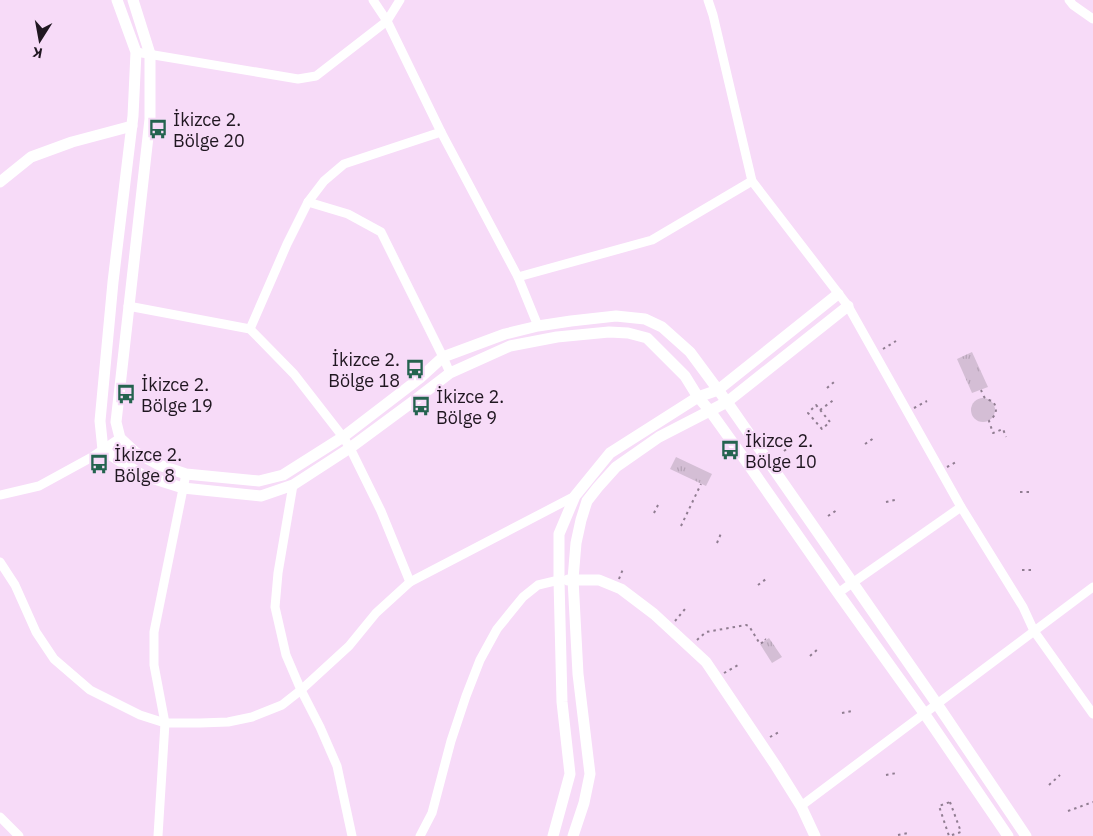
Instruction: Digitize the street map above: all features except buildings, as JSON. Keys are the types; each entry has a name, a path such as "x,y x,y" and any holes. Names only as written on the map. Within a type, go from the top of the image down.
{"main road":[{"path":"117,0 136,52 132,126 113,282 100,421 103,450 142,475 183,488 261,496 293,485 350,448 450,373 510,346 557,337 609,332 628,333 647,338 684,376 710,411 924,713 1008,836"},
{"path":"132,0 150,54 150,119 116,422 120,438 135,452 159,466 186,474 259,482 283,475 343,437 420,378 443,357 505,334 538,326 616,316 644,319 662,327 690,352 727,402 937,704 1026,836"},
{"path":"0,182 31,157 62,145 132,126"},
{"path":"553,836 570,774 562,702 559,534 574,496 610,453 698,397 718,390 838,294"},
{"path":"573,836 584,802 590,774 578,674 573,579 576,543 587,501 616,467 660,437 727,402 848,306"},
{"path":"559,580 599,580 621,589 654,614 706,662 801,806 815,836"}],"street":[{"path":"373,0 387,21 441,132 518,278 538,326"},
{"path":"136,52 298,79 316,76 387,21 400,0"},
{"path":"708,0 752,181 848,306 961,507 1023,607 1034,631 1093,714"},
{"path":"1069,0 1093,20"},
{"path":"250,329 287,244 308,202 324,181 344,164 441,132"},
{"path":"518,278 652,240 752,181"},
{"path":"308,202 348,214 381,232 450,373"},
{"path":"128,306 250,329 294,374 350,448 381,511 410,582"},
{"path":"0,495 39,486 92,458 120,438"},
{"path":"158,836 165,723 154,664 154,632 186,474"},
{"path":"293,485 278,573 275,607 286,655 337,766 352,836"},
{"path":"0,562 15,585 36,632 54,659 90,690 140,715 165,723 228,722 252,717 282,705 349,646 376,613 410,582 574,496"},
{"path":"838,593 961,507"},
{"path":"420,836 432,813 451,741 480,660 497,630 523,597 538,585 559,580"},
{"path":"801,806 1093,587"},
{"path":"0,817 19,836"}],"path":[{"path":"875,354 896,340"},
{"path":"827,388 834,382"},
{"path":"981,390 985,398 992,401 995,406 994,417 989,421 993,433 1003,429 1006,437"},
{"path":"820,410 834,399"},
{"path":"908,412 927,400"},
{"path":"816,405 820,410 830,422 822,429 808,413 816,405"},
{"path":"865,444 874,438"},
{"path":"784,451 792,445"},
{"path":"940,470 958,461"},
{"path":"681,526 701,484"},
{"path":"1020,492 1032,492"},
{"path":"886,502 896,500"},
{"path":"654,513 658,505"},
{"path":"828,516 837,510"},
{"path":"717,543 722,531"},
{"path":"1022,570 1034,570"},
{"path":"758,585 766,579"},
{"path":"670,628 685,609"},
{"path":"689,646 706,632 746,625 749,626 760,644 765,639"},
{"path":"810,656 818,649"},
{"path":"716,677 738,665"},
{"path":"842,713 852,711"},
{"path":"886,775 896,773"},
{"path":"1049,785 1060,775"},
{"path":"950,802 961,832 955,835 949,836 939,806 950,802"},
{"path":"1068,811 1093,802"},
{"path":"898,835 908,833"}],"green space":[{"path":"972,352 988,387 972,393 957,359"},
{"path":"978,398 988,398 995,405 995,415 988,422 978,422 971,415 971,405"},
{"path":"676,457 712,474 706,486 670,469"},
{"path":"769,638 782,657 772,663 760,644"}],"place":[{"name":"İkizce 2. Bölge 20","path":"158,129"},
{"name":"İkizce 2. Bölge 18","path":"415,369"},
{"name":"İkizce 2. Bölge 19","path":"126,394"},
{"name":"İkizce 2. Bölge 9","path":"421,406"},
{"name":"İkizce 2. Bölge 10","path":"730,450"},
{"name":"İkizce 2. Bölge 8","path":"99,464"}]}
